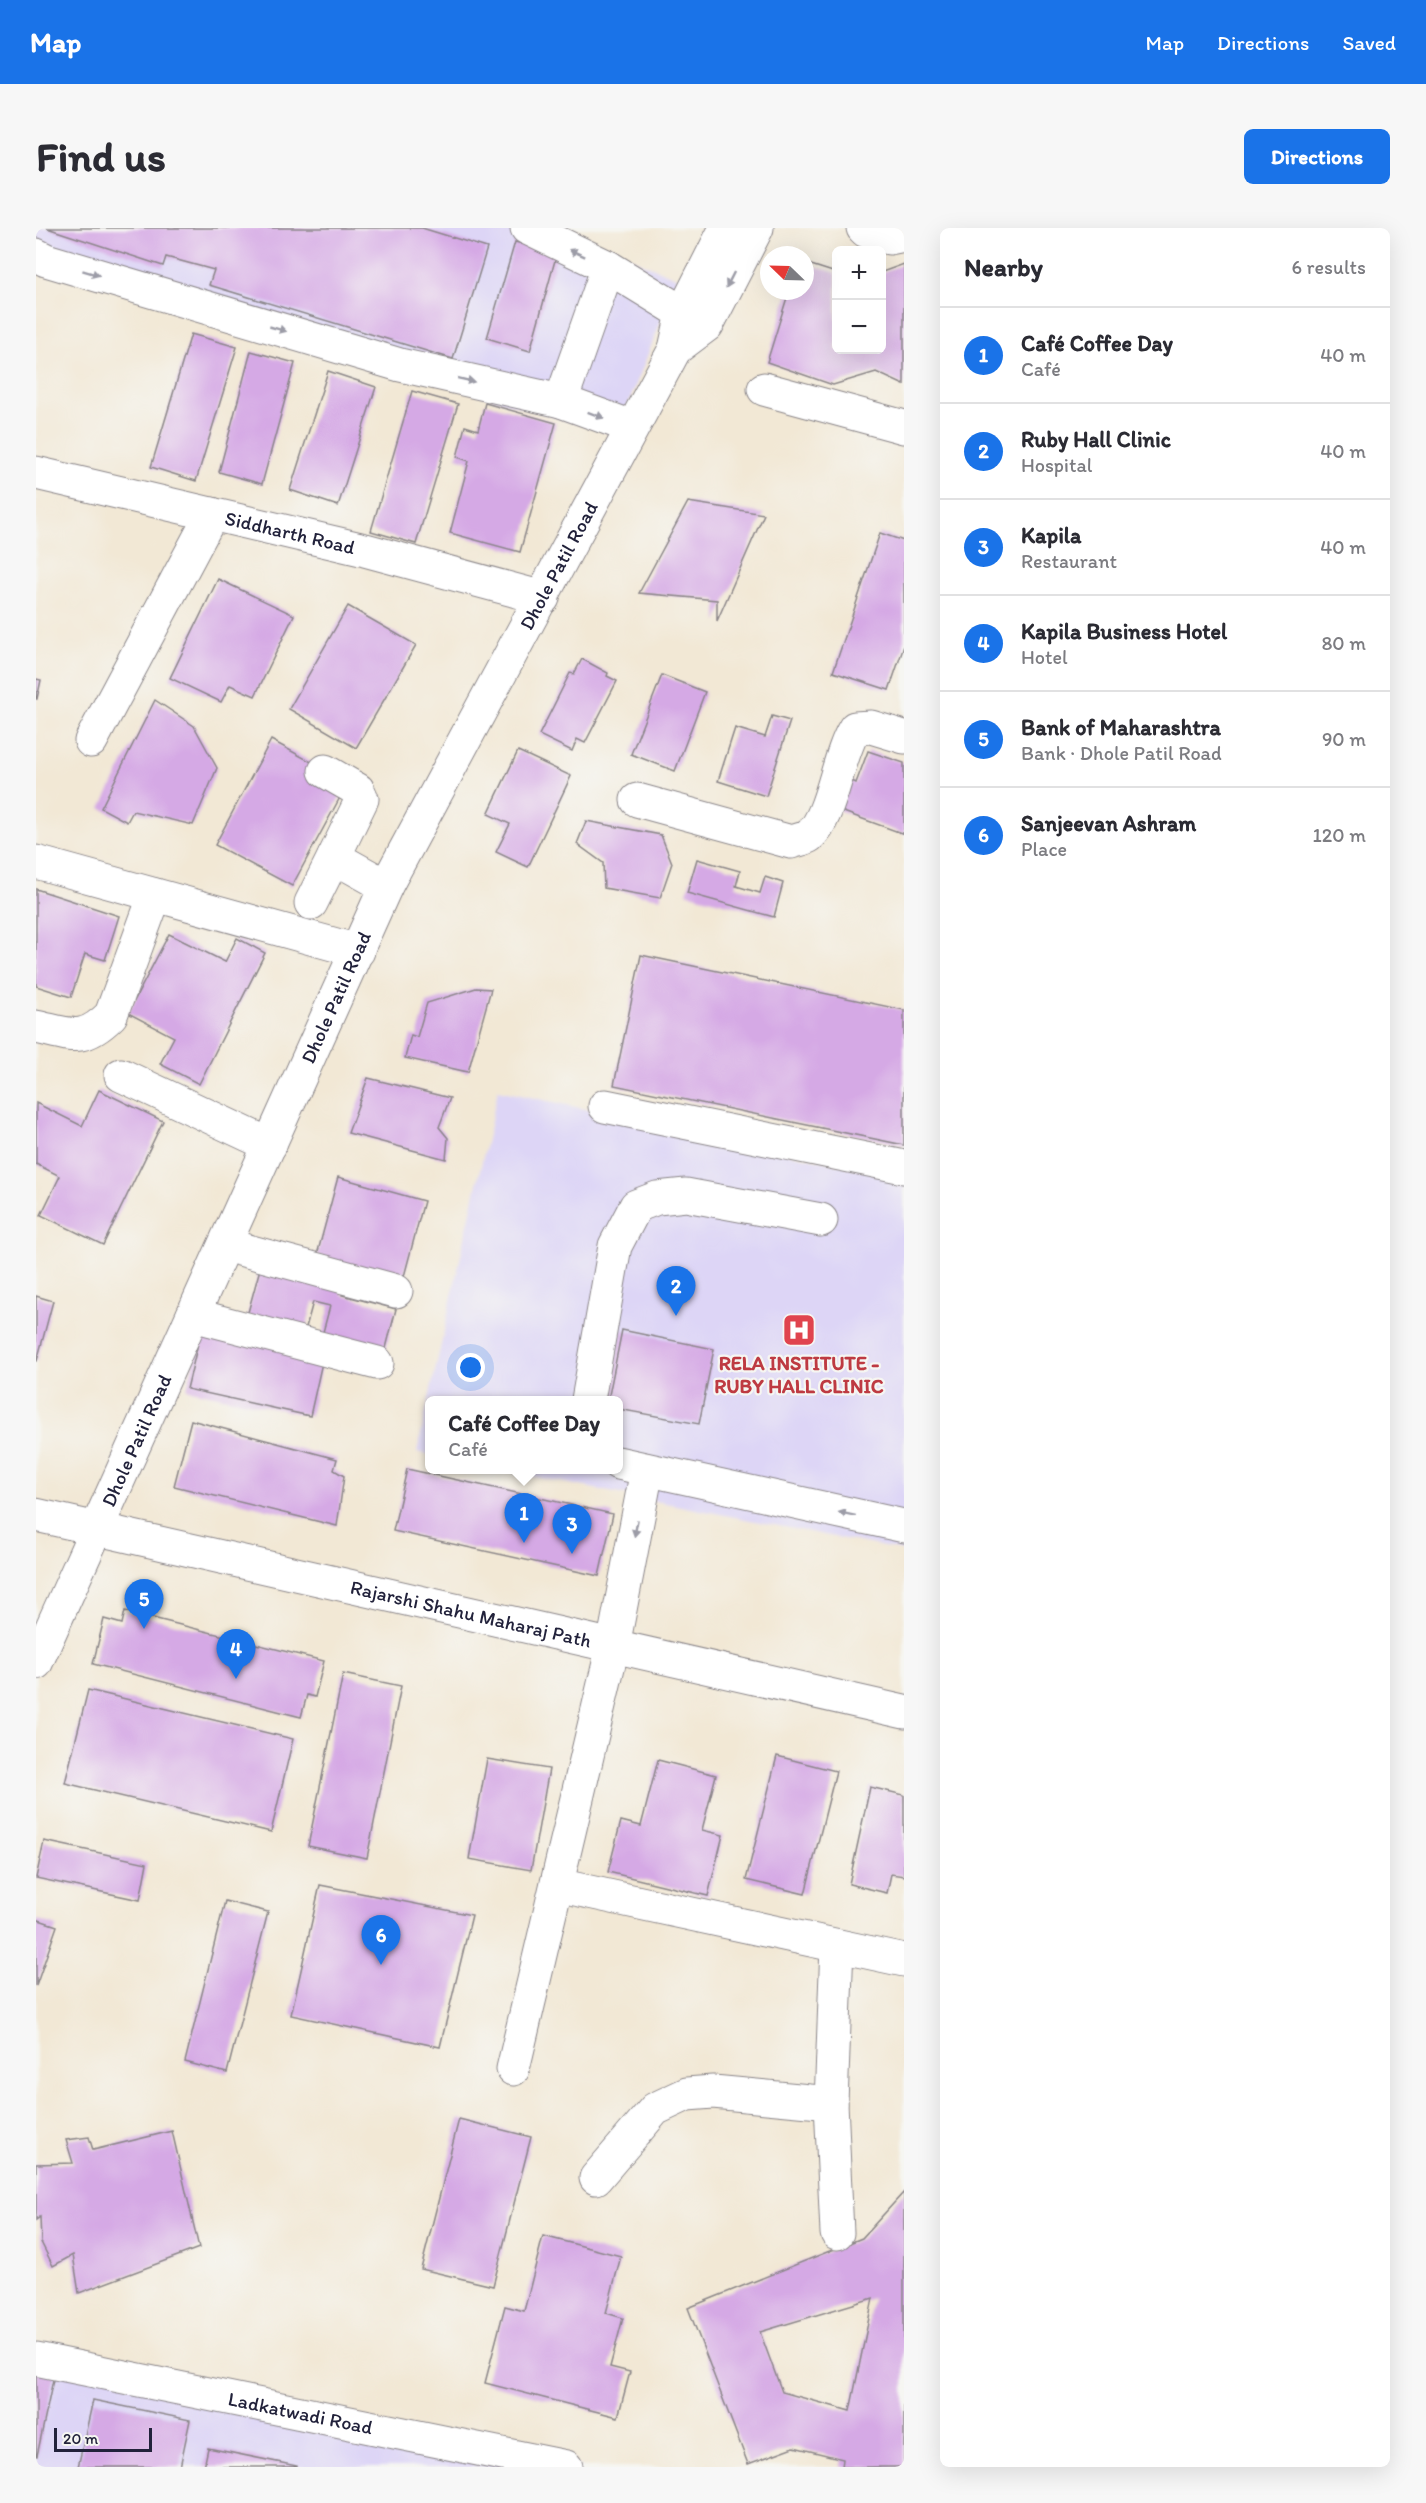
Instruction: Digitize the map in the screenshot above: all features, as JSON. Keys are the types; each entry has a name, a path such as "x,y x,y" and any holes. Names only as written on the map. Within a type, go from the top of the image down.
{"street":[{"path":"527,228 608,267 682,313"},
{"path":"675,349 682,313 726,228"},
{"path":"675,349 707,325 757,228"},
{"path":"863,228 889,238 904,235"},
{"path":"36,255 45,260 400,365 561,401 632,427"},
{"path":"561,401 608,267"},
{"name":"Dhole Patil Road","path":"36,1663 386,886 675,349"},
{"path":"764,388 904,427"},
{"name":"Siddharth Road","path":"36,472 365,550 543,598"},
{"path":"91,741 212,514"},
{"path":"637,800 791,842 807,837 819,825 847,741 855,728 872,727 904,736"},
{"path":"311,903 362,799 358,790 325,771"},
{"path":"334,857 386,886"},
{"path":"36,862 358,951"},
{"path":"36,1027 76,1036 98,1028 111,1015 155,895"},
{"path":"121,1075 270,1145"},
{"path":"605,1106 904,1167"},
{"path":"589,1396 615,1246 636,1206 657,1198 686,1195 821,1220"},
{"path":"225,1245 396,1291"},
{"path":"194,1315 377,1364"},
{"path":"513,2069 613,1646 633,1467 904,1526"},
{"name":"Rajarshi Shahu Maharaj Path","path":"36,1515 904,1712"},
{"path":"557,1885 904,1960"},
{"path":"837,1946 831,2103 837,2233"},
{"path":"596,2178 656,2109 687,2094 713,2092 831,2103"},
{"name":"Ladkatwadi Road","path":"36,2358 566,2467"}],"shaded area":[{"path":"36,228 559,228 678,278 616,435 36,264"},
{"path":"498,1090 904,1179 904,1551 521,1474 623,1474 623,1396 430,1396"},
{"path":"425,1416 425,1454 417,1452"},
{"path":"36,2356 316,2413 584,2467 36,2467"}],"building":[{"path":"47,228 422,228 487,248 453,359 209,285 214,270 166,257 163,266"},
{"path":"515,242 557,253 530,351 487,338"},
{"path":"904,264 904,385 876,372 833,385 767,362 786,300 814,300 814,266 832,272 832,354 886,354 886,271"},
{"path":"191,334 237,347 196,481 151,467"},
{"path":"251,351 295,363 262,484 219,472"},
{"path":"328,371 376,387 338,506 290,490"},
{"path":"412,391 458,404 416,544 371,531"},
{"path":"485,403 556,423 520,552 450,533 469,461 457,457 465,426 478,430"},
{"path":"688,502 764,514 717,621 717,600 639,593"},
{"path":"880,533 904,541 904,646 889,690 833,672"},
{"path":"218,579 294,615 255,696 230,685 221,702 170,678"},
{"path":"348,606 416,645 356,748 289,709"},
{"path":"582,659 608,673 607,676 617,681 585,743 577,739 572,751 539,735 570,673 574,674"},
{"path":"662,675 705,692 675,771 631,754"},
{"path":"36,679 41,680 37,699 36,699"},
{"path":"155,700 194,726 217,768 193,825 133,811 127,822 101,808"},
{"path":"772,716 790,721 766,796 718,781 735,728 765,737"},
{"path":"271,740 317,765 344,790 292,886 215,845"},
{"path":"518,751 571,776 528,867 496,852 510,824 488,814"},
{"path":"868,751 904,763 904,834 838,810 850,780 856,783"},
{"path":"586,821 661,835 672,863 660,898 604,888 603,863 577,844"},
{"path":"697,859 740,871 736,886 760,893 765,877 783,883 774,917 687,893"},
{"path":"36,889 119,916 105,960 85,954 71,997 36,986"},
{"path":"169,934 225,962 237,938 265,953 199,1084 160,1064 174,1037 128,1013"},
{"path":"641,955 904,1010 904,1145 614,1085"},
{"path":"476,988 491,989 468,1072 405,1058 411,1035 417,1037 427,1003"},
{"path":"368,1078 450,1098 439,1127 448,1138 446,1159 348,1133"},
{"path":"99,1090 163,1121 103,1245 41,1215 60,1176 36,1164 36,1103 82,1126"},
{"path":"338,1177 424,1201 402,1284 317,1255"},
{"path":"261,1265 343,1286 342,1295 396,1309 385,1352 322,1336 330,1306 313,1302 305,1331 247,1316"},
{"path":"36,1296 53,1301 37,1361 36,1361"},
{"path":"622,1330 714,1349 699,1424 623,1410 623,1396 609,1396"},
{"path":"201,1331 323,1358 310,1416 187,1389"},
{"path":"191,1420 337,1459 334,1470 344,1476 337,1526 174,1486"},
{"path":"407,1469 613,1514 599,1576 393,1531"},
{"path":"125,1611 324,1661 315,1697 307,1695 301,1717 93,1664 104,1619 122,1624"},
{"path":"343,1674 401,1686 367,1858 308,1846"},
{"path":"88,1690 293,1739 271,1832 65,1783"},
{"path":"777,1756 836,1771 805,1894 746,1880"},
{"path":"487,1759 549,1769 531,1870 469,1859"},
{"path":"658,1760 716,1775 702,1830 723,1835 708,1896 608,1872 621,1821 641,1826"},
{"path":"870,1787 904,1795 904,1876 891,1874 887,1893 849,1884"},
{"path":"44,1841 147,1863 140,1900 36,1878"},
{"path":"320,1885 472,1915 440,2047 291,2015"},
{"path":"225,1901 268,1912 227,2073 185,2062"},
{"path":"36,1919 57,1926 36,1986"},
{"path":"459,2119 531,2137 493,2286 421,2269"},
{"path":"172,2131 199,2248 79,2293 73,2255 53,2266 41,2242 40,2217 36,2220 36,2164 73,2163 66,2140 89,2137 93,2150"},
{"path":"904,2192 904,2467 842,2467 843,2459 794,2447 748,2464 688,2308 862,2238","holes":["873,2298 850,2411 782,2392 760,2332"]},
{"path":"543,2236 621,2256 606,2313 623,2318 610,2367 630,2372 618,2417 485,2383 505,2306 524,2311"},
{"path":"36,2371 54,2375 37,2456 36,2456"},
{"path":"93,2400 190,2420 180,2467 78,2467"},
{"path":"208,2448 297,2466 297,2467 204,2467"}],"place":[{"name":"Ruby Hall Clinic","path":"676,1316"},
{"name":"RELA INSTITUTE - RUBY HALL CLINIC","path":"799,1330"},
{"name":"Café Coffee Day","path":"524,1543"},
{"name":"Kapila","path":"572,1554"},
{"name":"Bank of Maharashtra","path":"144,1629"},
{"name":"Kapila Business Hotel","path":"236,1679"},
{"name":"Sanjeevan Ashram","path":"381,1965"}]}
